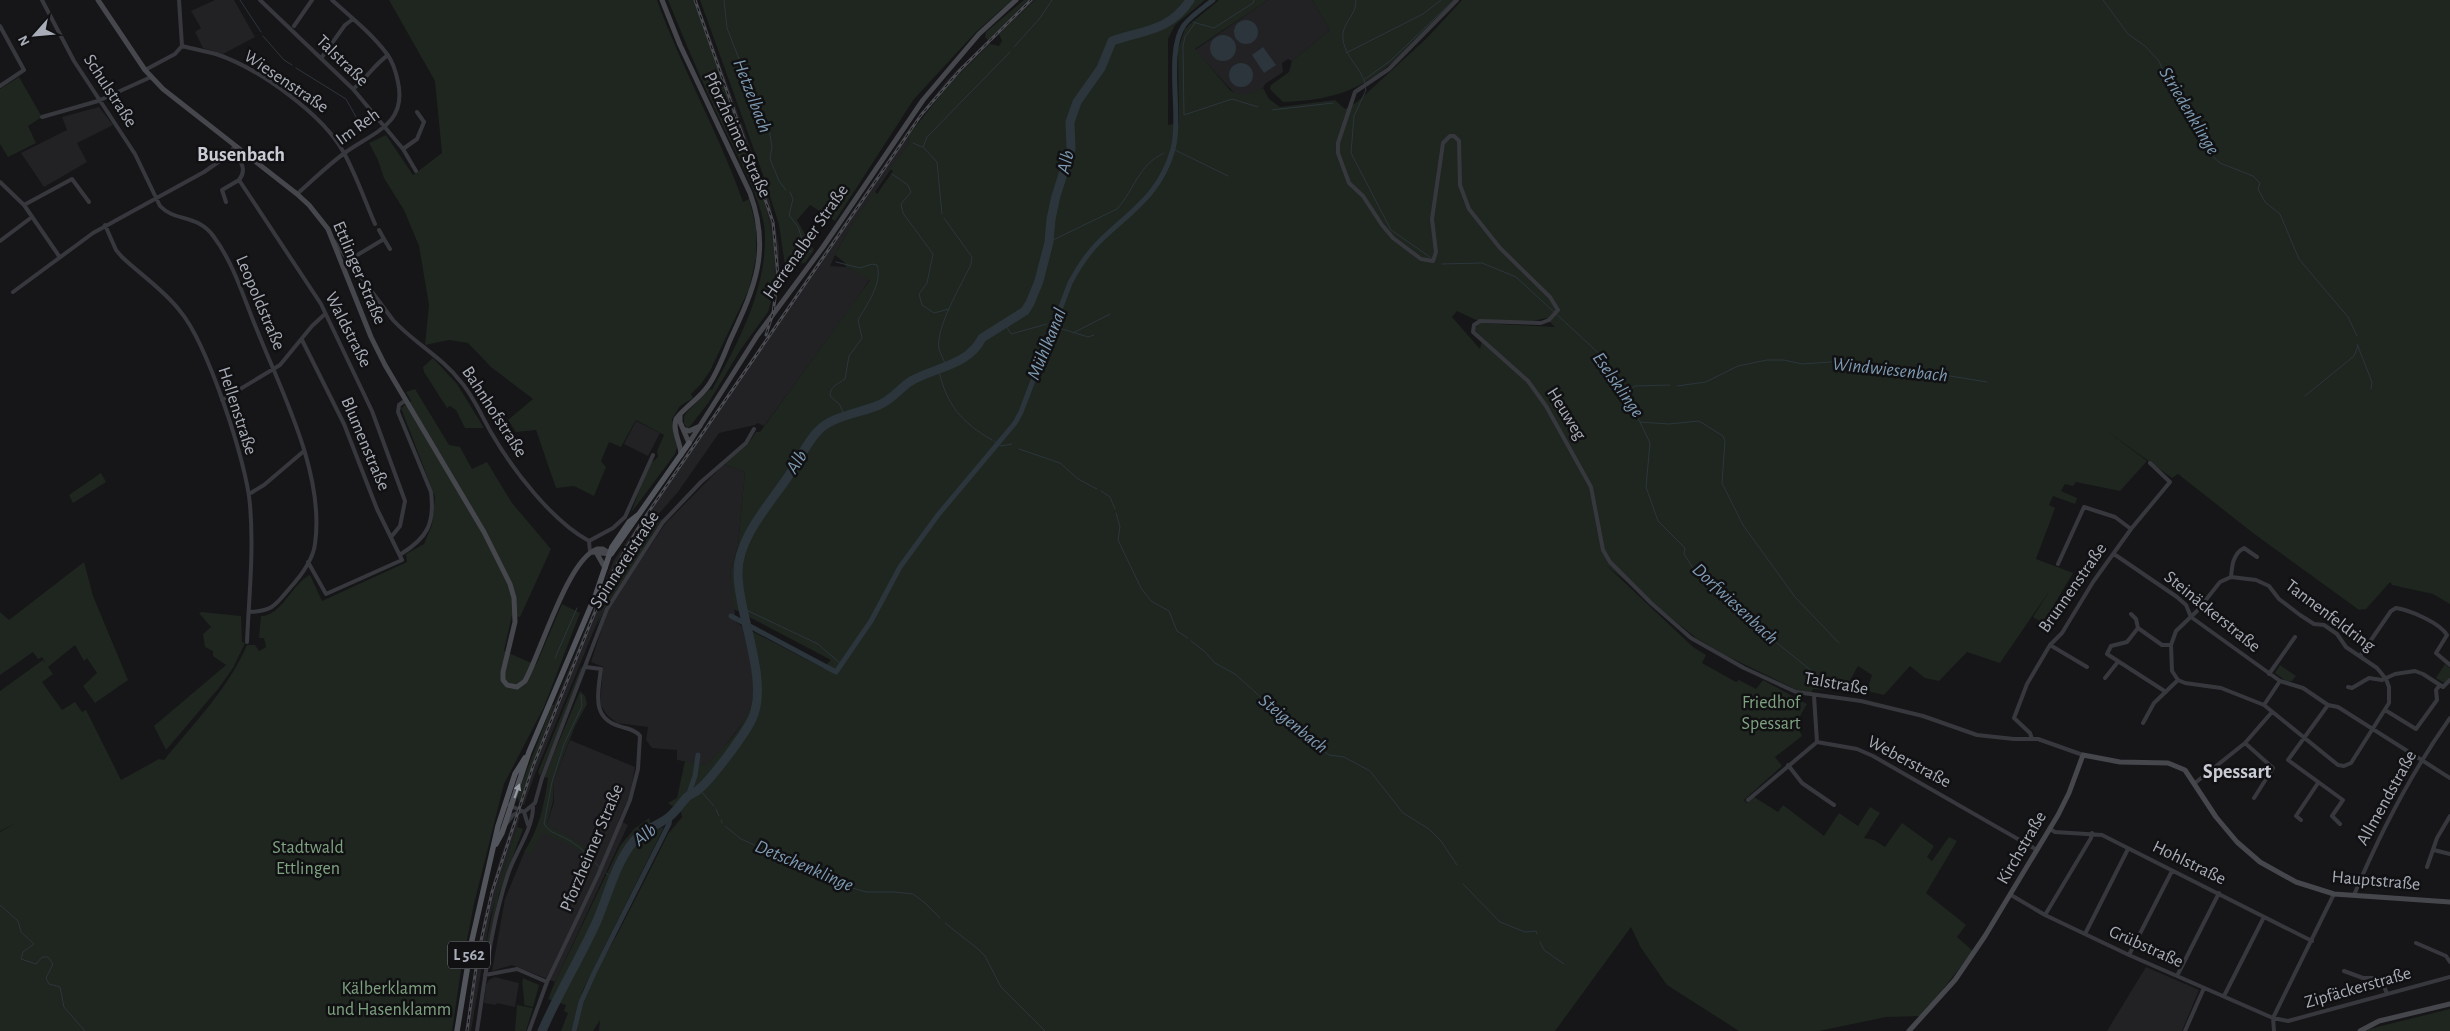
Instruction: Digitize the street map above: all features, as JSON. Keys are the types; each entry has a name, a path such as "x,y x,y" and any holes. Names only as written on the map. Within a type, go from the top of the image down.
{"main road":[{"name":"Ettlinger Straße","path":"98,0 151,77 234,149 296,194 320,217 334,241 371,337 484,532 505,572 514,598 515,622 502,676 504,682 510,687 520,686 525,681 564,591 581,560 592,552"},
{"name":"Pforzheimer Straße","path":"662,0 680,45 750,193 757,215 761,239 758,275 749,300 712,379 702,394 680,414"},
{"name":"Herrenalber Straße","path":"611,554 612,547 620,534 638,515 681,455 757,336 823,247 932,87 978,34 1016,0"},
{"path":"680,414 683,429 689,443"},
{"path":"680,414 675,423 680,440 681,455"},
{"path":"683,429 690,431 700,426"},
{"path":"680,440 689,443"},
{"path":"592,552 611,554"},
{"path":"592,552 605,568"},
{"name":"L 562","path":"496,844 529,752 611,554"},
{"name":"L 562","path":"458,1031 478,908 496,844 505,802 515,774 529,752"},
{"name":"Hauptstraße","path":"2083,755 2120,762 2174,764 2185,770 2195,782 2216,817 2237,842 2260,862 2296,882 2334,894 2450,902"},
{"name":"Kirchstraße","path":"1909,1031 1955,980 2011,895 2069,793 2083,755"},
{"path":"2360,1031 2379,1021 2450,1004"}],"street":[{"name":"Schulstraße","path":"42,0 74,61 98,101 135,154 155,198"},
{"path":"145,70 175,54 182,46 179,0"},
{"name":"Talstraße","path":"260,0 283,24 322,57 353,90 403,149 416,171"},
{"path":"294,26 312,0"},
{"name":"Heuweg","path":"1457,0 1390,69 1355,92 1338,143 1338,153 1349,183 1363,196 1393,238 1421,259 1433,261 1436,252 1432,219 1443,143 1450,136 1454,136 1459,141 1461,150 1460,185 1469,209 1500,248 1555,302 1558,310 1554,316 1536,324 1477,322 1473,327 1474,335 1528,381 1546,406 1570,446 1591,487 1601,544"},
{"name":"Im Reh","path":"296,194 344,153 385,126 396,114 400,99 396,73 388,55 335,1"},
{"path":"322,57 345,25 353,19"},
{"path":"0,26 24,70 0,86"},
{"name":"Wiesenstraße","path":"182,46 217,54 259,76 321,120 344,153 375,224"},
{"path":"353,90 373,66 388,55"},
{"path":"42,118 98,101 151,77"},
{"path":"403,149 420,135 424,122 418,112"},
{"path":"13,292 59,256 105,225 204,172 234,149"},
{"name":"Waldstraße","path":"234,149 243,168 242,176 239,180 321,304 372,411 405,502 400,526 392,536"},
{"path":"24,205 72,179 90,202"},
{"path":"226,202 222,190 239,180"},
{"path":"0,183 24,205 59,256"},
{"name":"Leopoldstraße","path":"155,198 165,212 195,221 213,235 236,279 304,451 316,518 315,545 300,576 277,604 266,611 249,612"},
{"path":"0,241 32,217"},
{"name":"Hellenstraße","path":"105,225 116,250 122,257 182,312 192,329 222,400 249,494 249,612 247,642"},
{"path":"379,230 390,249"},
{"path":"349,260 384,239"},
{"name":"Bahnhofstraße","path":"334,241 398,326 448,367 462,382 500,447 524,482 570,529 589,541"},
{"path":"222,400 280,365 312,326 325,314"},
{"name":"Blumenstraße","path":"302,340 344,424 378,509 401,554 402,560 326,594 308,562"},
{"path":"401,554 417,544 425,534 432,502 431,492 398,412 399,405 406,400"},
{"name":"Spinnereistraße","path":"533,806 607,609 664,522 701,482 746,443 754,429"},
{"path":"249,494 264,485 304,451"},
{"path":"592,552 589,541 614,528 625,517 653,455"},
{"name":"Brunnenstraße","path":"2032,739 2030,733 2016,723 2014,718 2027,684 2050,645 2062,633 2093,582 2131,529 2170,482 2150,463"},
{"path":"2058,564 2084,507 2115,517 2131,529"},
{"name":"Talstraße","path":"1601,544 1610,562 1622,576 1692,638 1744,668 1796,692 1861,701 1923,716 1977,735 2014,740 2042,740 2083,755"},
{"path":"2257,557 2244,548 2239,550 2232,563 2231,577 2220,582 2191,617 2176,631 2171,645 2171,666 2178,680 2185,684 2221,688 2264,705 2305,737 2321,753 2338,765 2344,766 2351,763 2386,710 2390,694 2386,678"},
{"name":"Steinäckerstraße","path":"2114,554 2186,605 2191,617 2280,682 2303,688 2328,705 2338,707 2371,730 2450,778"},
{"name":"Tannenfeldring","path":"2231,577 2256,580 2269,586 2279,599 2314,624 2324,625 2337,634 2346,647 2377,668 2386,678"},
{"path":"2360,656 2391,612 2396,608 2429,619 2445,631 2448,640 2436,653 2450,665"},
{"path":"2131,614 2136,619 2138,628 2162,645 2171,645"},
{"path":"2138,628 2127,642 2111,646 2107,652 2109,657 2166,692"},
{"name":"Steinäckerstraße","path":"2269,674 2295,637"},
{"path":"2050,645 2087,667"},
{"path":"2105,678 2117,663"},
{"name":"Pforzheimer Straße","path":"529,1031 547,982 598,875 626,809 640,757 641,741 638,733 611,723 603,717 599,710 597,700 601,669 586,667"},
{"path":"2348,687 2352,688 2369,678 2386,678 2396,674 2415,671 2443,687 2450,680"},
{"path":"2143,723 2148,710 2178,680"},
{"path":"2264,705 2280,682"},
{"path":"2386,710 2416,729 2437,700 2436,690 2440,685"},
{"path":"1748,800 1817,742 1814,696"},
{"path":"2328,705 2288,760 2343,800 2332,816 2340,824"},
{"path":"2195,782 2245,743 2272,712"},
{"name":"Allmendstraße","path":"2354,895 2384,828 2421,761 2450,718"},
{"name":"Weberstraße","path":"1817,742 1832,743 1873,756 2037,850"},
{"path":"2245,743 2273,768 2254,798"},
{"path":"1788,765 1802,783 1834,805"},
{"path":"2301,820 2296,816 2318,783"},
{"path":"505,802 522,812 528,825"},
{"path":"504,826 513,815 533,806"},
{"path":"477,1031 485,975 506,880 532,819 533,806"},
{"path":"2427,867 2437,838 2450,816"},
{"name":"Hohlstraße","path":"2050,828 2055,832 2102,835 2312,941"},
{"path":"2045,915 2091,838 2092,833"},
{"path":"2085,934 2128,849"},
{"path":"2434,850 2450,854"},
{"path":"2129,954 2172,871"},
{"path":"2177,976 2219,893"},
{"path":"2274,1031 2273,1018 2334,894"},
{"name":"Grübstraße","path":"2011,895 2045,915 2085,934 2273,1018"},
{"path":"2224,996 2264,917"},
{"path":"2416,942 2446,956 2450,962"},
{"path":"485,975 517,969 547,982"},
{"path":"2344,971 2363,978 2381,978 2387,994"},
{"name":"Zipfäckerstraße","path":"2273,1018 2298,1020 2450,977"},
{"path":"2186,1031 2204,988"}],"shaded area":[{"path":"215,0 234,0 255,37 223,54 203,48 195,32 201,28 191,11"},
{"path":"694,0 697,0 770,202 779,246 779,287 774,286 775,247 765,203"},
{"path":"1028,0 1035,0 992,41 988,40"},
{"path":"1268,0 1312,0 1330,30 1292,61 1288,59 1282,63 1283,72 1265,84 1263,88 1245,96 1236,95 1195,50"},
{"path":"1246,20 1254,24 1258,32 1254,40 1246,44 1238,40 1234,32 1238,24"},
{"path":"1223,35 1232,39 1236,48 1232,57 1223,61 1214,57 1210,48 1214,39"},
{"path":"986,42 990,44 950,83 921,117 908,136 909,143 848,231 835,255 830,266 846,267 870,279 851,307 764,426 758,423 719,433 678,492 647,527 617,574 524,805 519,803 544,730 614,560 905,134 947,80"},
{"path":"1263,47 1276,65 1264,73 1252,55"},
{"path":"1241,63 1250,66 1253,75 1250,84 1241,87 1232,84 1229,75 1232,66"},
{"path":"99,107 113,125 77,143 87,162 44,187 21,153 67,130 62,117"},
{"path":"636,421 660,433 648,456 624,444"},
{"path":"724,464 745,472 738,546 730,572 736,622 742,626 755,677 752,706 748,716 721,751 706,765 677,760 677,750 652,748 646,740 648,727 617,723 607,715 600,704 603,667 591,662 608,609 665,524"},
{"path":"570,740 635,767 630,794 619,820 628,825 555,982 512,965 492,971 505,899 524,853 537,834 547,824 554,802 554,780"},
{"path":"515,816 520,817 490,918 471,1031 465,1031 484,917 500,858"},
{"path":"2146,967 2199,990 2182,1031 2107,1031"},
{"path":"495,977 519,983 515,1007 497,1003 496,1005 484,1003 486,985 489,980"}],"green space":[{"path":"389,0 657,0 723,151 743,202 749,199 756,227 756,258 749,289 710,371 691,394 693,398 680,406 672,419 674,435 678,444 675,454 631,513 646,472 650,464 658,457 657,451 664,435 636,420 621,447 609,442 601,461 606,467 594,496 574,486 556,488 536,430 516,432 508,420 533,399 491,367 468,343 449,340 425,345 429,305 419,246 404,210 384,178 378,160 369,143 386,135 413,175 442,153 435,81"},
{"path":"668,0 694,0 765,203 775,247 774,292 768,312 741,349 709,402 688,429 684,424 684,416 710,389 712,390 748,317 760,278 765,238 764,224 755,194 686,45"},
{"path":"700,0 1012,0 976,32 914,99 835,221 810,205 797,220 814,250 805,263 785,265 779,225 766,183"},
{"path":"1024,0 1028,0 988,40 985,37 986,32"},
{"name":"Friedhof Spessart","path":"1035,0 1205,0 1175,25 1168,39 1168,125 1179,123 1178,49 1185,29 1219,0 1268,0 1195,49 1230,90 1242,95 1263,88 1269,99 1280,107 1335,100 1345,109 1357,102 1427,38 1462,0 2450,0 2450,604 2433,594 2392,585 2390,582 2366,609 2359,610 2253,533 2178,474 2172,478 2107,431 2147,461 2120,491 2076,482 2073,486 2065,484 2061,491 2077,498 2075,504 2053,496 2049,505 2055,508 2036,559 2073,573 2043,623 2033,617 2050,590 2000,663 1967,652 1939,681 1925,678 1910,666 1884,695 1867,691 1872,675 1858,666 1844,691 1813,689 1811,693 1797,690 1725,655 1696,638 1606,565 1693,647 1706,655 1702,663 1736,682 1739,680 1756,689 1763,680 1807,704 1796,723 1802,736 1775,757 1782,766 1744,800 1747,803 1754,797 1778,812 1783,805 1824,836 1839,813 1858,826 1870,807 1880,813 1864,838 1874,840 1885,847 1902,823 1934,846 1927,857 1932,861 1949,837 1957,841 1926,893 1966,925 1957,937 1973,951 1922,1016 1886,1017 1819,1031 1739,1031 1667,985 1641,948 1631,927 1555,1031 599,1031 600,1020 593,1031 577,1031 578,1018 593,978 668,834 682,817 681,812 668,803 677,798 685,761 706,765 733,736 748,714 755,689 755,676 742,626 823,668 831,660 734,609 730,572 738,546 745,472 724,464 748,444 756,432 760,432 870,280 846,267 845,263 835,255 874,191 877,194 893,171 890,169 909,143 908,136 950,83 990,44 999,46 1002,41 999,34","holes":["1457,311 1476,320 1533,321 1546,318 1555,327 1479,323 1474,329 1482,341 1480,349 1452,317"]},
{"path":"1312,0 1455,0 1397,59 1371,79 1349,90 1331,96 1312,100 1283,102 1270,89 1271,85 1289,72 1292,61 1330,30"},
{"path":"19,77 42,117 28,126 36,143 8,157 0,144 0,89"},
{"path":"433,358 457,384 484,428 465,428 456,410 450,406 447,408 424,372 423,367"},
{"name":"Stadtwald Ettlingen","path":"415,389 449,445 460,447 472,469 487,462 512,503 551,549 520,617 512,615 504,651 536,665 562,604 580,613 544,707 504,784 474,904 461,970 452,1031 0,1031 0,832 16,823 0,831 0,691 43,660 46,663 42,657 38,659 33,652 0,675 0,612 9,620 84,562 93,596 128,680 95,703 83,686 97,673 87,658 84,661 75,645 48,667 53,674 42,682 62,710 75,702 82,712 86,710 121,780 159,759 164,760 220,691 247,645 255,645 259,651 266,647 264,638 259,638 261,616 275,611 304,579 310,575 322,601 407,562 406,554 424,544 432,525 435,497 401,408 411,401 406,392"},
{"path":"101,473 106,482 73,503 69,495"},
{"path":"659,518 662,520 651,536 653,537 606,606 597,626 607,598 622,569"},
{"path":"199,613 241,616 242,642 245,643 233,668 218,689 166,750 154,726 226,665 213,656 213,651 205,647 203,634 211,627"},
{"path":"2445,664 2450,668 2450,678 2446,684 2436,678"},
{"path":"2280,665 2296,676 2292,681 2287,682 2275,673"},
{"path":"581,667 584,669 540,776 538,772"},
{"path":"580,691 585,696 587,704 575,726 554,780 553,801 547,824 591,850 587,856 572,846 542,833 531,854 524,852 534,835 543,808 548,778 544,777"},
{"path":"552,705 554,705 519,803 517,796"},
{"path":"649,818 653,831 664,827 582,992 573,1031 561,1031 568,1013 564,1011 566,1005 548,999 555,982 620,846 634,829"},
{"path":"517,827 523,829 499,894 485,963 482,963 497,891"},
{"path":"523,978 539,985 533,1007 524,1005"},
{"path":"517,1005 533,1008 526,1031 515,1031"},
{"path":"2450,1009 2450,1031 2366,1031 2369,1029"}],"waterway":[{"path":"240,0 261,32"},
{"name":"Hetzelbach","path":"724,0 727,28 739,59 745,82 769,129 772,147 770,159 779,181 786,190"},
{"path":"1014,47 1040,18 1052,0"},
{"name":"Alb","path":"542,1031 596,923 616,871 626,851 641,834 669,817 687,797 704,785 727,756 752,719 757,704 757,686 752,648 739,590 738,574 739,560 743,547 757,520 791,472 810,440 824,426 838,418 884,403 911,381 960,360 968,355 982,338 1025,311 1039,281 1049,242 1056,196 1071,149 1070,122 1077,102 1101,68 1112,41 1165,24 1174,18 1190,0"},
{"name":"Mühlkanal","path":"731,616 836,672 871,621 900,567 938,515 1015,423 1021,412 1070,283 1082,262 1098,243 1142,202 1160,179 1173,149 1175,135 1175,67 1178,37 1187,21 1213,0"},
{"path":"1193,22 1214,28 1253,3 1254,0"},
{"path":"1356,0 1355,9 1344,29 1343,40 1365,83"},
{"path":"1346,53 1423,14 1441,0"},
{"path":"1365,79 1390,61 1454,0"},
{"name":"Striedenklinge","path":"2103,0 2128,34 2145,46 2159,61 2169,85 2194,121 2211,155 2220,163 2253,176 2260,183 2258,189 2265,202 2280,214 2299,259 2348,317 2357,336"},
{"path":"1195,23 1185,37 1183,46 1184,115 1232,99 1258,107"},
{"path":"263,36 284,60 292,65"},
{"path":"942,214 937,162 923,147 927,137 1010,52"},
{"path":"296,68 346,99 360,124"},
{"name":"Eselsklinge","path":"1365,87 1366,90 1354,116 1351,153 1391,230 1430,257"},
{"path":"1272,110 1333,103"},
{"path":"913,143 922,147"},
{"path":"1175,150 1228,176"},
{"path":"1049,242 1117,209 1142,171 1155,158 1164,153"},
{"path":"892,174 908,185 911,192 901,204 903,213 933,254 927,283 919,294 922,305 934,313 949,309"},
{"name":"Hetzelbach","path":"790,192 793,199 789,215 798,227 804,245 811,252"},
{"path":"944,218 972,257 971,264 950,306 941,330 939,349 947,367"},
{"name":"Hetzelbach","path":"836,262 860,268 872,264 877,265 878,272 876,287 858,320 862,338 849,356 845,379 835,386 830,393 830,396 840,405 845,417"},
{"name":"Eselsklinge","path":"1442,264 1482,263 1516,277 1605,359 1640,422 1669,424 1699,421 1723,436 1725,441 1722,483 1743,525 1795,597 1839,643"},
{"path":"1073,333 1110,314"},
{"path":"1005,324 1011,334 1047,324"},
{"path":"1056,327 1088,337 1094,335"},
{"name":"Striedenklinge","path":"2357,344 2372,382 2371,389"},
{"path":"2305,396 2354,356 2358,346"},
{"name":"Windwiesenbach","path":"1677,386 1706,382 1738,366 1767,360 1784,360 1802,364 1844,361 1883,365 1895,370 1905,368 1913,373 1932,373 1987,382"},
{"path":"939,371 946,393 957,412 972,427 992,440"},
{"name":"Windwiesenbach","path":"1624,394 1635,386 1670,385"},
{"name":"Dorfwiesenbach","path":"1640,422 1650,443 1646,487 1658,521 1685,548 1684,554 1697,574 1725,600 1752,617 1757,627 1833,688"},
{"path":"994,441 1001,446 1012,444"},
{"name":"Steigenbach","path":"1019,449 1060,463 1078,479 1097,489"},
{"name":"Steigenbach","path":"1101,491 1110,497 1115,509"},
{"name":"Steigenbach","path":"1116,513 1120,527 1118,540 1141,588 1151,601 1169,611 1177,631 1188,638"},
{"path":"555,658 577,608"},
{"path":"742,608 818,644 841,664"},
{"name":"Steigenbach","path":"1191,641 1215,663 1235,674 1313,744 1329,755 1344,757 1370,771 1403,813 1429,829 1441,841 1457,865"},
{"path":"581,695 582,706 564,744 552,782 544,824 556,834 580,847 599,867"},
{"path":"688,796 695,776 698,755"},
{"path":"699,789 714,806"},
{"path":"716,809 719,816"},
{"path":"574,1031 581,1002 594,973 669,824 670,817"},
{"name":"Detschenklinge","path":"725,826 741,839 843,885 866,892 913,894 940,918"},
{"name":"Alb","path":"606,873 612,878"},
{"name":"Steigenbach","path":"1463,884 1500,922 1525,932 1536,931 1537,934"},
{"path":"0,905 18,921 21,932 34,944 23,952 21,959 36,964 42,957 48,957 53,964 46,978 49,984 60,987 64,1007 85,1031"},
{"path":"945,923 985,956 1001,987 1045,1031"},
{"name":"Steigenbach","path":"1540,942 1544,950 1564,964"}],"railway":[{"path":"695,0 773,222 778,276 773,313 766,335"},
{"path":"467,1031 478,954 492,892 533,766 607,582 641,523 921,115 960,70 1031,0"}],"district":[{"name":"Busenbach","path":"241,155"},
{"name":"Spessart","path":"2237,772"}],"park label":[{"name":"Kälberklamm und Hasenklamm","path":"389,1000"}]}
